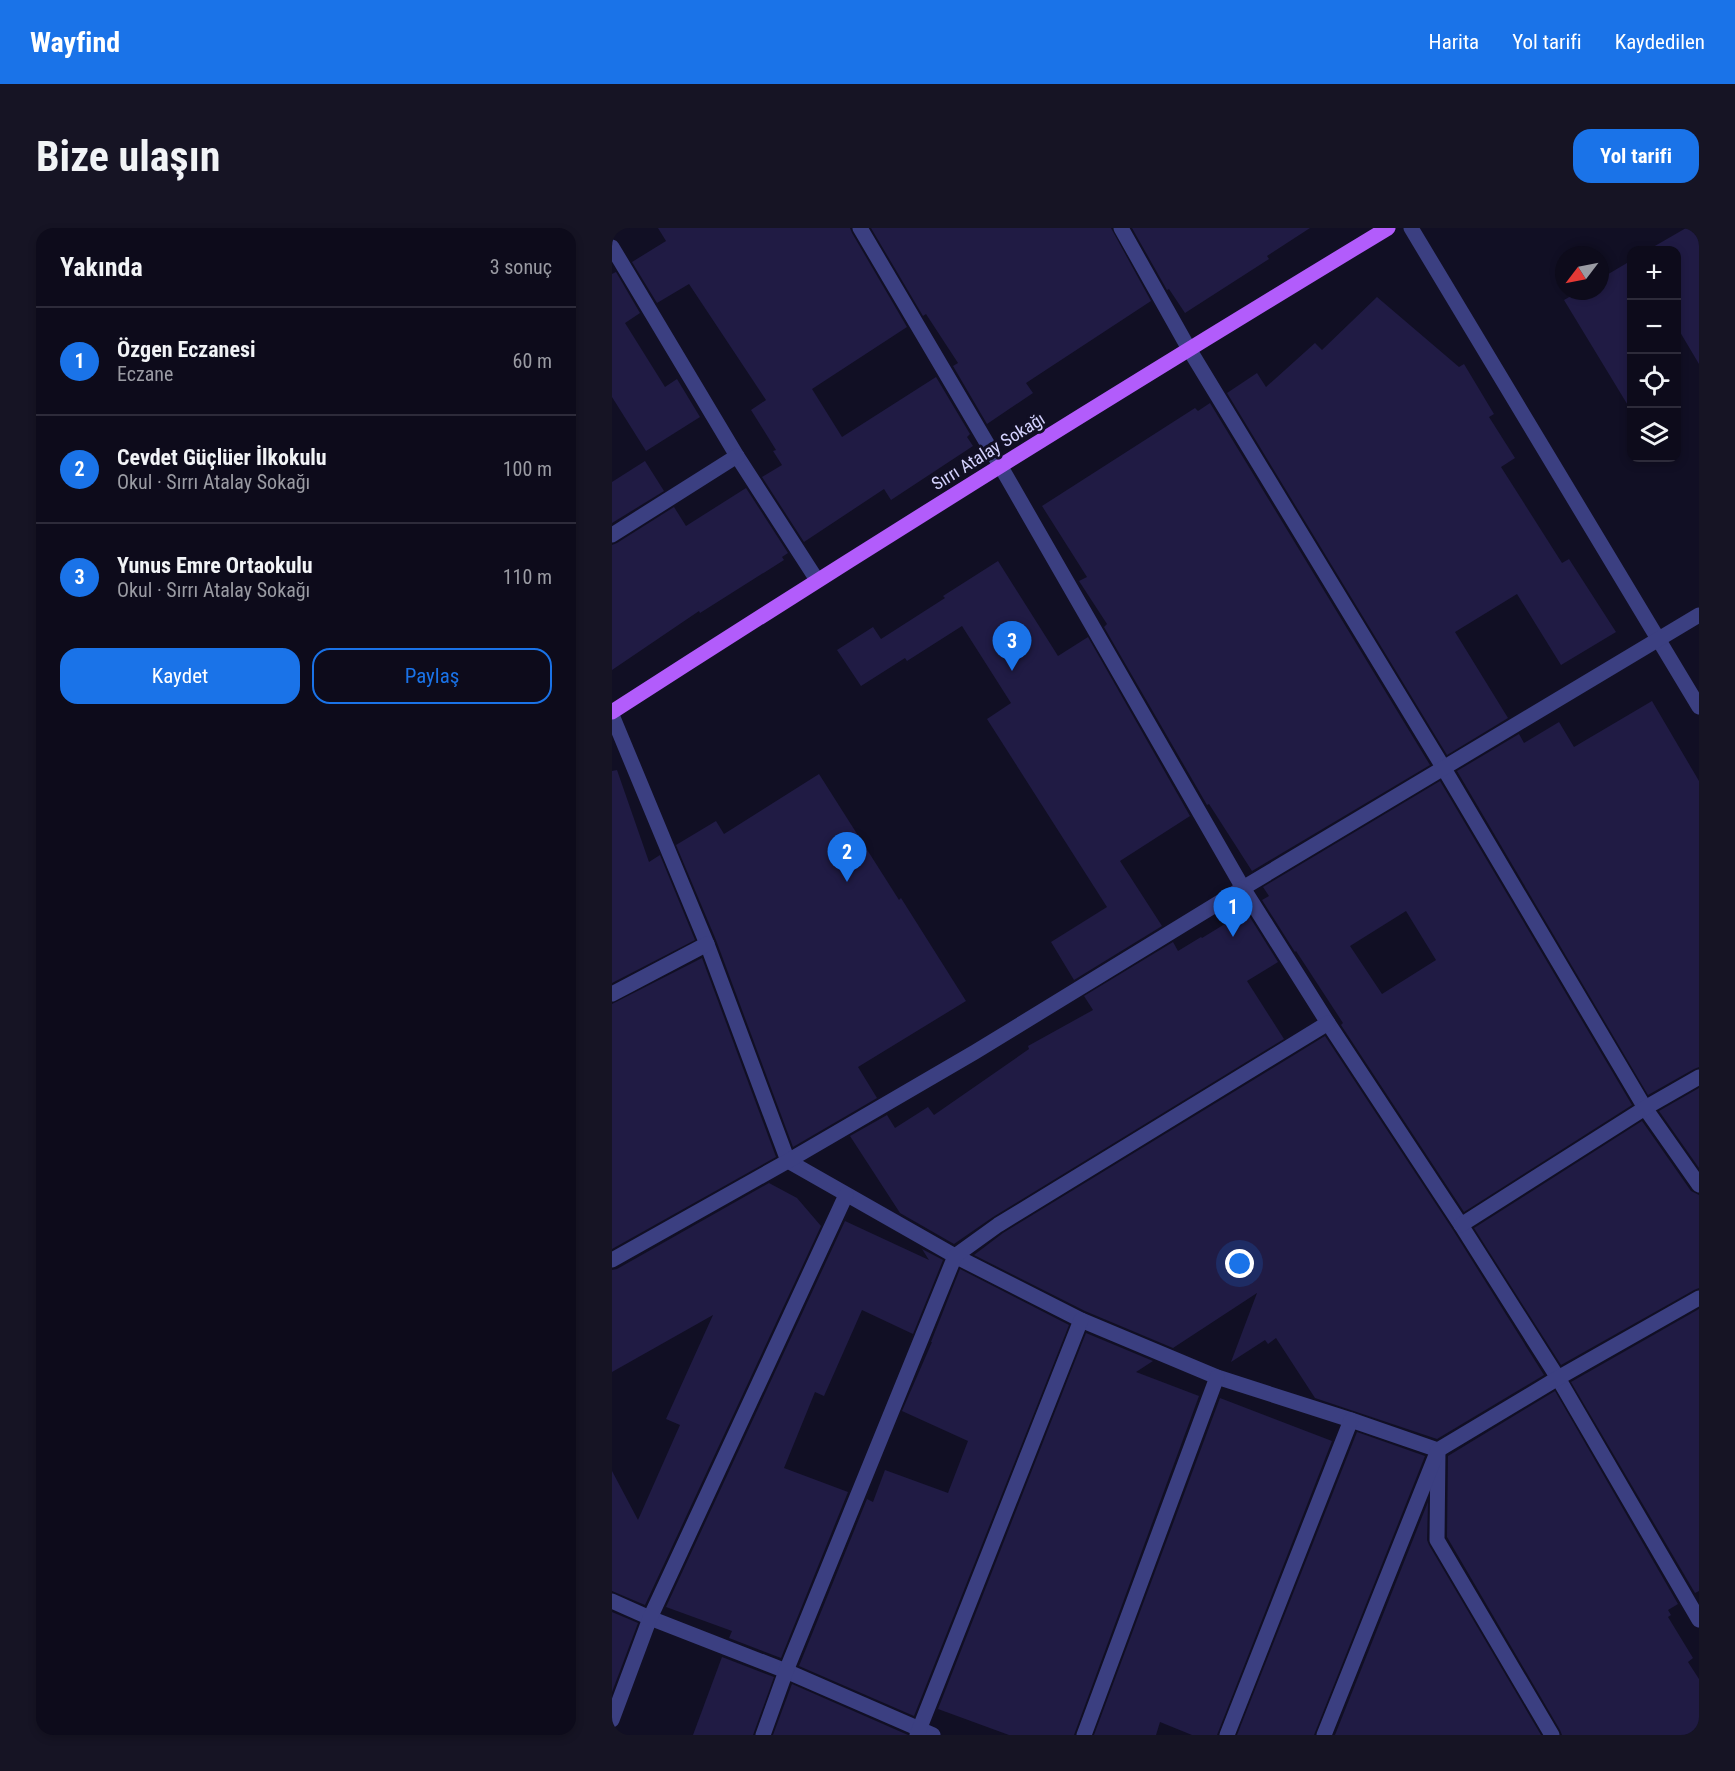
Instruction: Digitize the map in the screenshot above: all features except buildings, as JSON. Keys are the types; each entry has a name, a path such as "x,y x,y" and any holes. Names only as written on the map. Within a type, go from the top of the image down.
{"main road":[{"name":"Sırrı Atalay Sokağı","path":"612,713 817,580 1388,228"}],"street":[{"path":"860,228 1001,467 1243,888 1558,1378 1699,1620"},
{"path":"1121,228 1189,349 1443,767 1645,1108 1699,1185"},
{"path":"1411,228 1699,707"},
{"path":"612,248 736,456 817,580"},
{"path":"612,535 736,456"},
{"path":"612,1260 789,1161 975,1052 1443,767 1699,615"},
{"path":"612,713 706,944 789,1161 955,1257 1081,1320 1217,1377 1438,1450"},
{"path":"612,994 706,944"},
{"path":"763,1735 786,1671 955,1257 998,1225 1328,1023"},
{"path":"1461,1225 1645,1108 1699,1077"},
{"path":"612,1720 650,1617 846,1195"},
{"path":"1324,1735 1438,1450 1558,1378 1699,1298"},
{"path":"612,1601 786,1671 923,1733 1081,1320"},
{"path":"1084,1735 1217,1377"},
{"path":"1227,1735 1351,1420"},
{"path":"1438,1450 1437,1540 1552,1735"}],"place":[{"name":"Yunus Emre Ortaokulu","path":"1012,671"},
{"name":"Cevdet Güçlüer İlkokulu","path":"847,882"},
{"name":"Özgen Eczanesi","path":"1233,937"}]}
